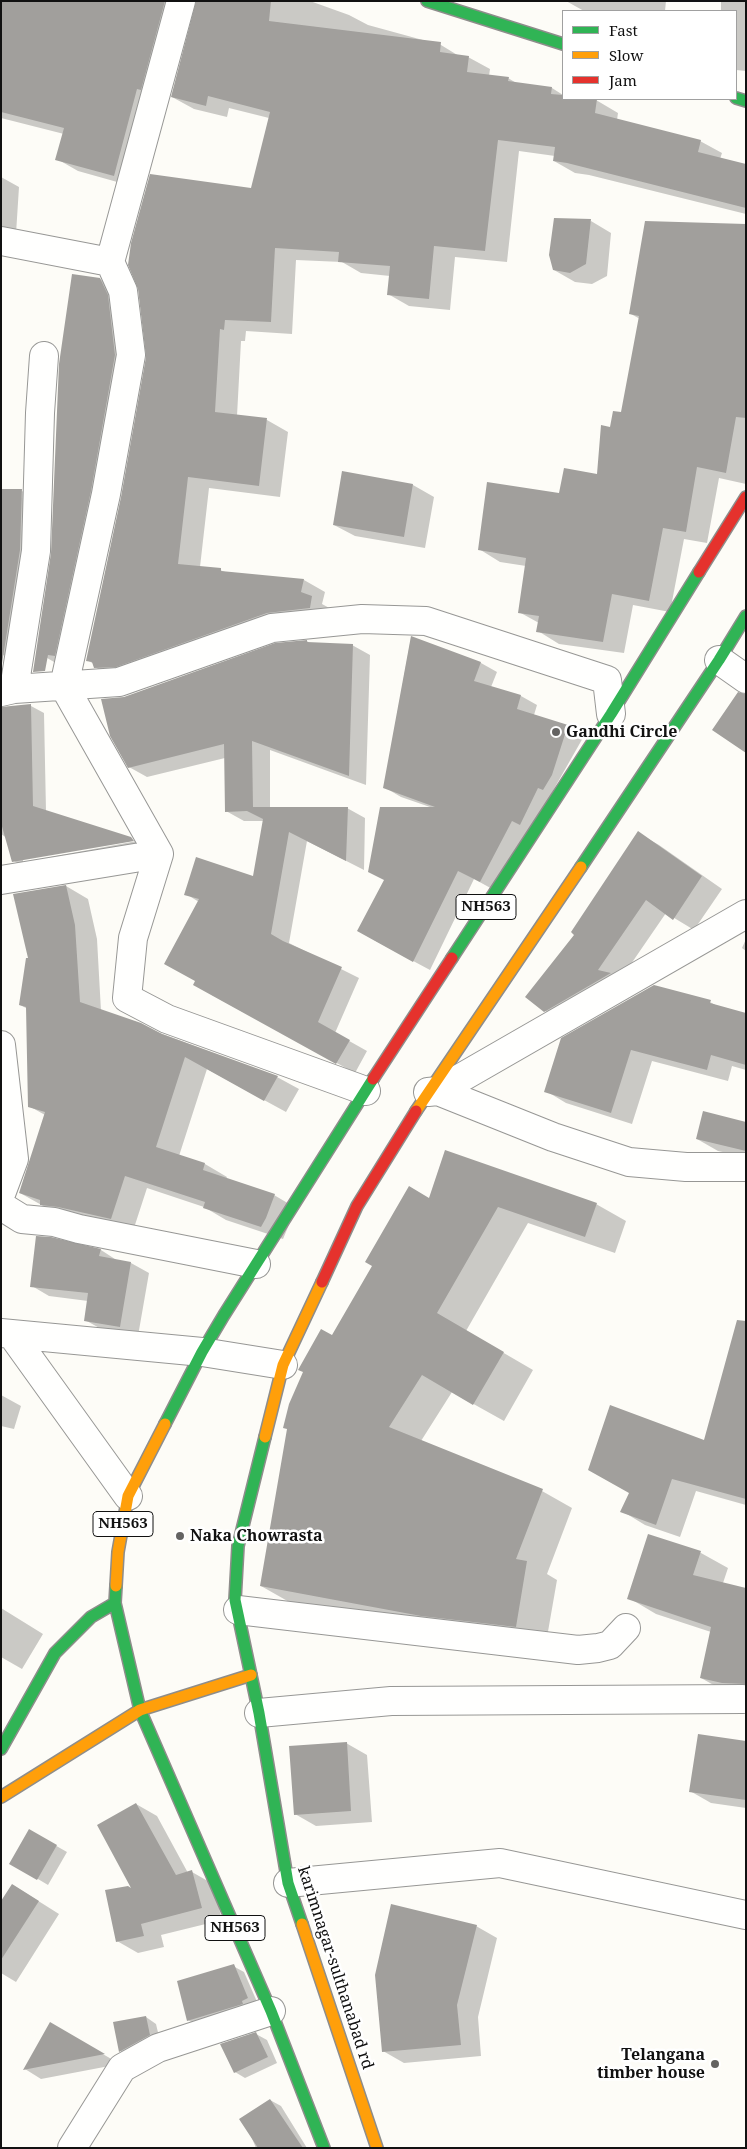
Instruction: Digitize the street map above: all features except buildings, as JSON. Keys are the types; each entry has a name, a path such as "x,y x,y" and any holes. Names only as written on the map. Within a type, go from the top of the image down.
{"main road":[{"path":"427,1 562,44"},
{"name":"NH563","path":"324,2148 271,2011 140,1710 115,1603 118,1552 128,1496 202,1352 256,1264 611,714 746,497"},
{"name":"karimnagar-sulthanabad rd","path":"377,2148 288,1883 251,1675 235,1600 238,1546 283,1365 357,1206 719,660 746,616"},
{"path":"1,1749 55,1653 91,1617 115,1603"},
{"path":"1,1797 140,1710 251,1675"}],"street":[{"path":"181,1 110,262 123,291 132,355 106,494 64,686 159,854 133,938 127,998 167,1019 366,1091"},
{"path":"1,241 110,262"},
{"path":"44,356 40,413 36,551 7,690 119,682 272,628 362,619 426,621 607,680 611,714"},
{"path":"719,660 746,679"},
{"path":"1,880 159,854"},
{"path":"433,1092 746,914"},
{"path":"1,1045 14,1159 1,1194"},
{"path":"433,1092 553,1137 629,1162 686,1167 734,1169 746,1167"},
{"path":"1,1206 22,1219 54,1222 79,1229 256,1264"},
{"path":"7,1335 202,1352 283,1365"},
{"path":"7,1335 128,1496"},
{"path":"238,1610 578,1650 598,1648 610,1644 626,1628"},
{"path":"258,1713 391,1701 742,1699"},
{"path":"288,1883 500,1863 746,1916"},
{"path":"72,2148 122,2068 158,2048 271,2011"}],"traffic: fast":[{"path":"427,1 562,44"},
{"path":"737,98 746,101"},
{"path":"452,958 611,714 699,572"},
{"path":"581,867 719,660 746,616"},
{"path":"165,1424 202,1352 224,1315 373,1079"},
{"path":"265,1437 238,1546 235,1600 259,1713 288,1883 302,1924"},
{"path":"116,1586 115,1603 140,1710 271,2011 324,2148"},
{"path":"1,1749 55,1653 91,1617 115,1603"}],"traffic: slow":[{"path":"416,1111 581,867"},
{"path":"265,1437 283,1365 322,1282"},
{"path":"116,1586 118,1552 128,1496 165,1424"},
{"path":"1,1797 140,1710 251,1675"},
{"path":"302,1924 377,2148"}],"traffic: jam":[{"path":"699,572 746,497"},
{"path":"373,1079 452,958"},
{"path":"322,1282 357,1206 416,1111"}],"place":[{"name":"Gandhi Circle","path":"556,732"},
{"name":"Naka Chowrasta","path":"180,1536"},
{"name":"Telangana timber house","path":"715,2064"}]}
